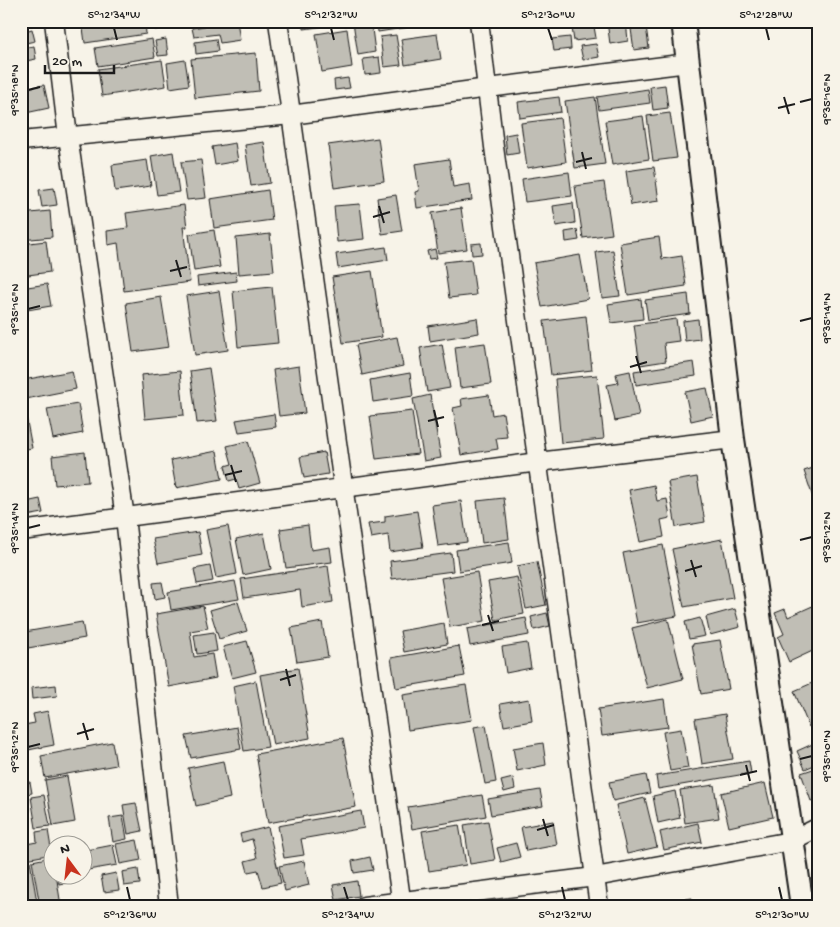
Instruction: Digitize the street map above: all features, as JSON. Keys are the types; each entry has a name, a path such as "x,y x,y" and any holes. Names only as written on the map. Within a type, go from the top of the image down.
{"street":[{"path":"54,21 68,137 125,517 169,906"},
{"path":"278,21 401,903"},
{"path":"479,21 497,166 599,906"},
{"path":"683,21 733,439 802,906"},
{"path":"21,141 291,115 688,63"},
{"path":"21,531 538,462 733,439"},
{"path":"364,906 401,903 595,877 792,841 819,827"}],"building":[{"path":"127,21 145,21 146,34 85,43 83,28"},
{"path":"153,21 165,21 166,28 155,30"},
{"path":"237,21 240,40 220,43 218,34 194,37 192,28"},
{"path":"302,21 371,21 375,52 358,55 353,22 304,29"},
{"path":"377,21 436,21 436,23 378,32"},
{"path":"541,21 565,21 566,24 542,27"},
{"path":"571,21 593,21 596,38 574,41"},
{"path":"607,21 626,21 628,41 610,44"},
{"path":"646,26 649,48 634,50 631,29"},
{"path":"32,29 35,41 21,44 21,32"},
{"path":"347,29 352,67 322,72 316,34"},
{"path":"437,34 441,59 405,65 401,39"},
{"path":"396,35 401,65 384,67 380,37"},
{"path":"570,37 571,49 554,51 552,39"},
{"path":"152,39 155,57 98,66 95,48"},
{"path":"166,39 168,55 158,56 155,41"},
{"path":"216,39 218,51 196,54 195,42"},
{"path":"596,44 599,57 583,60 580,46"},
{"path":"34,46 36,59 21,62 21,48"},
{"path":"256,53 259,91 195,98 191,59"},
{"path":"379,57 381,73 365,75 363,59"},
{"path":"162,60 166,86 102,96 98,69"},
{"path":"185,60 189,85 170,88 167,63"},
{"path":"348,78 350,88 335,90 334,80"},
{"path":"44,85 49,108 21,114 21,89"},
{"path":"665,85 668,108 653,110 650,87"},
{"path":"648,89 650,103 599,110 597,97"},
{"path":"559,97 561,112 520,118 518,102"},
{"path":"595,97 605,164 575,168 565,101"},
{"path":"670,113 677,158 653,161 647,116"},
{"path":"643,116 649,159 612,165 605,121"},
{"path":"560,118 566,162 527,168 521,123"},
{"path":"516,133 519,153 507,155 505,135"},
{"path":"378,138 384,181 334,188 328,145"},
{"path":"264,142 270,183 251,186 245,145"},
{"path":"235,143 238,161 215,165 212,147"},
{"path":"173,152 179,192 157,195 151,156"},
{"path":"449,159 453,187 470,184 472,200 417,208 415,192 419,191 415,164"},
{"path":"147,160 151,186 115,191 112,165"},
{"path":"201,160 206,198 187,200 181,162"},
{"path":"654,167 659,201 631,205 626,171"},
{"path":"569,172 572,196 525,202 522,179"},
{"path":"604,182 612,234 583,238 575,186"},
{"path":"54,188 57,205 42,207 39,190"},
{"path":"268,190 272,220 214,228 210,199"},
{"path":"396,195 402,231 382,234 377,198"},
{"path":"573,203 575,223 556,226 553,206"},
{"path":"360,204 364,239 337,242 334,206"},
{"path":"184,205 187,227 183,227 190,282 124,291 118,243 108,245 107,231 128,228 126,213"},
{"path":"461,208 467,249 438,253 432,213"},
{"path":"50,211 52,237 21,240 21,214"},
{"path":"214,230 220,267 194,271 189,234"},
{"path":"577,230 579,240 566,242 565,232"},
{"path":"270,234 274,271 239,274 236,238"},
{"path":"659,237 662,259 682,256 686,286 628,295 620,243"},
{"path":"46,241 50,272 21,276 21,244"},
{"path":"481,243 482,254 472,255 471,244"},
{"path":"386,247 388,260 338,268 336,254"},
{"path":"435,249 437,258 429,259 427,251"},
{"path":"613,250 620,296 602,298 596,252"},
{"path":"580,255 588,299 542,307 534,263"},
{"path":"471,259 476,295 449,298 444,262"},
{"path":"372,271 382,337 343,343 332,277"},
{"path":"236,272 237,281 198,286 197,277"},
{"path":"47,284 51,306 21,311 21,288"},
{"path":"272,287 278,343 238,347 233,291"},
{"path":"219,291 228,350 195,355 186,296"},
{"path":"688,294 690,314 648,320 645,300"},
{"path":"161,297 169,347 133,352 126,303"},
{"path":"641,299 643,319 611,323 608,304"},
{"path":"586,316 592,370 551,375 544,321"},
{"path":"477,318 479,333 430,341 428,326"},
{"path":"676,319 679,341 664,343 666,361 640,365 634,325"},
{"path":"698,319 700,339 685,341 683,321"},
{"path":"397,337 403,366 362,375 356,345"},
{"path":"485,343 491,384 460,388 455,347"},
{"path":"442,344 450,388 427,392 420,348"},
{"path":"694,362 696,376 636,385 634,371"},
{"path":"299,366 305,413 279,416 273,370"},
{"path":"209,368 217,421 197,423 190,371"},
{"path":"72,371 76,389 26,399 23,380"},
{"path":"180,371 184,415 145,419 141,375"},
{"path":"630,371 639,416 615,421 607,385 618,383 616,374"},
{"path":"410,373 413,396 373,402 370,380"},
{"path":"597,375 604,439 561,443 555,379"},
{"path":"707,388 713,416 691,421 685,392"},
{"path":"21,390 32,448 21,450"},
{"path":"430,395 441,458 424,461 413,399"},
{"path":"489,395 492,415 503,413 507,437 496,438 498,449 461,455 453,408 462,406 461,399"},
{"path":"78,404 83,433 53,439 47,409"},
{"path":"412,411 418,454 376,459 370,416"},
{"path":"274,414 276,427 239,432 236,420"},
{"path":"248,441 260,483 239,489 236,479 229,481 225,466 232,464 227,446"},
{"path":"217,451 222,479 176,488 171,460"},
{"path":"85,452 88,482 55,485 52,456"},
{"path":"324,452 328,474 304,478 300,457"},
{"path":"819,466 819,505 816,506 804,471"},
{"path":"21,468 27,496 21,497"},
{"path":"697,477 705,522 676,527 668,482"},
{"path":"654,485 657,501 667,499 670,518 661,520 664,537 640,542 629,490"},
{"path":"504,498 509,539 482,543 477,501"},
{"path":"40,499 43,513 21,517 21,503"},
{"path":"461,501 467,542 438,546 432,505"},
{"path":"417,511 423,547 390,552 388,535 371,538 368,524 385,522 385,516"},
{"path":"308,525 311,550 330,547 332,562 286,568 280,529"},
{"path":"228,526 237,574 216,578 206,530"},
{"path":"198,532 202,555 158,563 153,539"},
{"path":"264,533 271,569 243,575 236,539"},
{"path":"722,539 733,598 684,607 672,549"},
{"path":"509,542 512,563 459,571 456,550"},
{"path":"663,545 677,616 637,623 623,553"},
{"path":"451,553 453,571 392,579 390,561"},
{"path":"537,562 546,605 526,609 517,566"},
{"path":"210,566 213,581 197,584 194,569"},
{"path":"328,566 333,602 302,607 300,590 244,598 241,579"},
{"path":"477,572 485,621 450,627 441,578"},
{"path":"517,577 524,614 495,620 488,582"},
{"path":"235,581 239,599 171,610 168,592"},
{"path":"162,582 165,597 155,599 153,583"},
{"path":"238,602 247,631 219,639 210,610"},
{"path":"817,604 819,608 819,648 789,662 778,637 784,634 775,613 785,609 788,617"},
{"path":"203,606 208,628 190,631 194,657 212,654 216,678 169,687 156,614"},
{"path":"735,609 740,627 710,635 706,617"},
{"path":"547,613 550,626 534,630 531,617"},
{"path":"526,618 529,635 470,646 467,629"},
{"path":"700,618 705,636 689,639 685,622"},
{"path":"668,619 683,679 647,688 632,628"},
{"path":"82,622 85,638 28,648 25,632"},
{"path":"322,622 328,657 297,662 291,628"},
{"path":"444,623 447,644 404,652 400,631"},
{"path":"214,632 217,651 197,654 194,635"},
{"path":"720,640 729,689 701,694 692,644"},
{"path":"247,641 256,672 232,678 223,647"},
{"path":"527,643 531,668 506,673 502,647"},
{"path":"459,646 465,676 396,688 391,658"},
{"path":"298,668 310,738 273,745 260,675"},
{"path":"819,680 819,723 809,727 794,691"},
{"path":"256,681 268,747 244,751 233,686"},
{"path":"56,685 57,696 32,699 31,688"},
{"path":"466,685 472,720 408,730 403,695"},
{"path":"529,699 532,721 504,726 500,704"},
{"path":"664,699 668,727 602,736 598,709"},
{"path":"48,711 54,745 28,750 24,725 35,723 33,714"},
{"path":"725,714 733,759 702,764 695,719"},
{"path":"486,725 496,782 485,784 474,727"},
{"path":"237,727 241,749 191,758 186,736"},
{"path":"681,729 688,768 670,771 663,732"},
{"path":"343,738 356,807 268,823 256,754"},
{"path":"112,742 116,765 45,778 41,756"},
{"path":"817,742 819,746 819,763 805,769 797,751"},
{"path":"543,743 546,765 517,771 513,748"},
{"path":"223,761 230,798 196,806 188,768"},
{"path":"749,761 751,773 658,789 656,776"},
{"path":"819,767 819,798 811,801 801,773"},
{"path":"646,775 650,793 613,801 609,782"},
{"path":"67,776 75,822 53,826 45,780"},
{"path":"513,778 515,789 504,792 501,781"},
{"path":"30,782 32,793 21,795 21,783"},
{"path":"765,783 773,817 729,827 721,793"},
{"path":"714,785 719,818 685,823 680,790"},
{"path":"540,790 543,806 491,815 488,799"},
{"path":"675,791 680,818 658,823 653,796"},
{"path":"44,795 50,826 36,828 31,797"},
{"path":"482,795 486,816 412,829 408,807"},
{"path":"645,798 657,847 627,854 616,805"},
{"path":"136,803 142,831 128,834 123,805"},
{"path":"361,811 364,828 301,839 304,855 284,858 278,826"},
{"path":"123,816 127,839 113,842 109,818"},
{"path":"488,821 495,860 470,864 464,825"},
{"path":"553,821 557,845 526,851 521,827"},
{"path":"698,823 702,842 664,850 660,832"},
{"path":"459,825 466,865 429,871 422,831"},
{"path":"268,827 281,883 263,887 258,870 248,872 245,861 257,858 252,839 242,842 240,834"},
{"path":"48,830 49,834 42,834 42,856 21,860 21,845 37,842 36,832"},
{"path":"137,840 141,860 120,864 116,844"},
{"path":"516,843 520,857 501,862 497,848"},
{"path":"113,845 117,865 92,869 92,849"},
{"path":"370,857 373,870 354,873 352,861"},
{"path":"42,859 42,884 58,884 61,906 40,906 32,861"},
{"path":"30,861 37,902 26,904 21,863"},
{"path":"304,861 309,885 285,891 279,866"},
{"path":"138,869 140,884 124,886 122,872"},
{"path":"116,873 119,890 104,892 101,876"},
{"path":"357,881 359,896 336,900 333,885"},
{"path":"692,898 693,906 637,906"}]}
